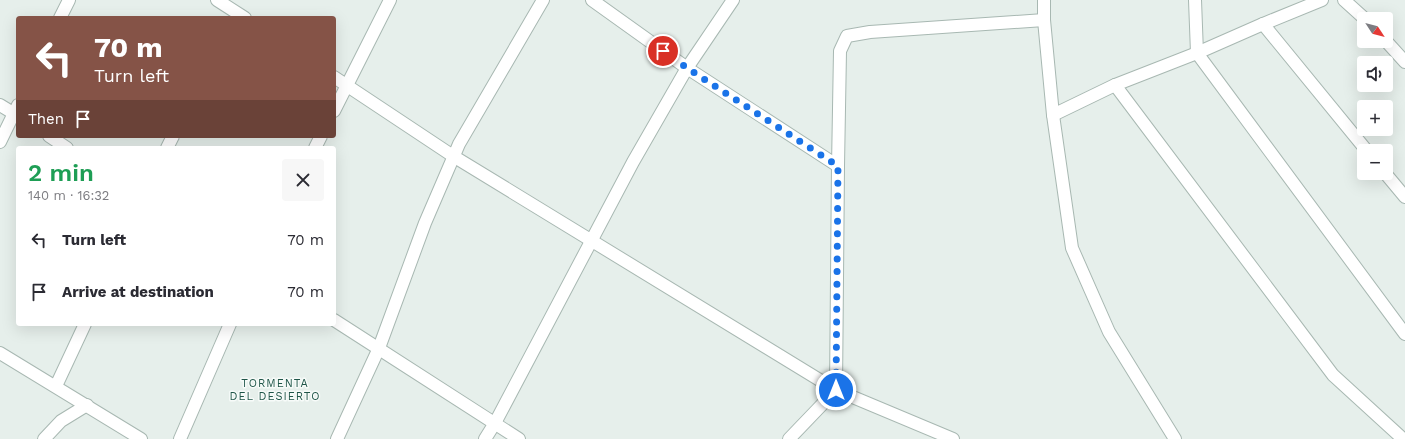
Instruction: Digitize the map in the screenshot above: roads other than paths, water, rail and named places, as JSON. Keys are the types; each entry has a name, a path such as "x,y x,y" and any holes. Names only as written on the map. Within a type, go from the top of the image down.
{"street":[{"path":"61,16 69,0"},
{"path":"217,0 242,16"},
{"path":"336,107 390,0"},
{"path":"337,439 379,348 425,223 459,144 543,0"},
{"path":"592,0 687,68 838,166"},
{"path":"485,439 633,162 687,68 733,0"},
{"path":"1044,0 1044,20 1053,115 1072,248 1109,332 1174,439"},
{"path":"1195,0 1197,53 1405,334"},
{"path":"1053,115 1115,86 1322,0"},
{"path":"1344,0 1357,12"},
{"path":"789,439 836,390 840,51 847,36 870,32 1044,20"},
{"path":"1263,24 1361,144"},
{"path":"1392,48 1405,62"},
{"path":"336,78 454,156 590,241 836,390 953,439"},
{"path":"1115,86 1333,375 1403,439"},
{"path":"0,105 16,112"},
{"path":"0,142 16,114"},
{"path":"52,138 65,146"},
{"path":"1392,180 1405,197"},
{"path":"336,321 519,439"},
{"path":"56,386 84,326"},
{"path":"180,439 229,326"},
{"path":"0,353 141,439"},
{"path":"44,439 60,422 87,405"}],"district":[{"name":"TORMENTA DEL DESIERTO","path":"275,389"}]}
